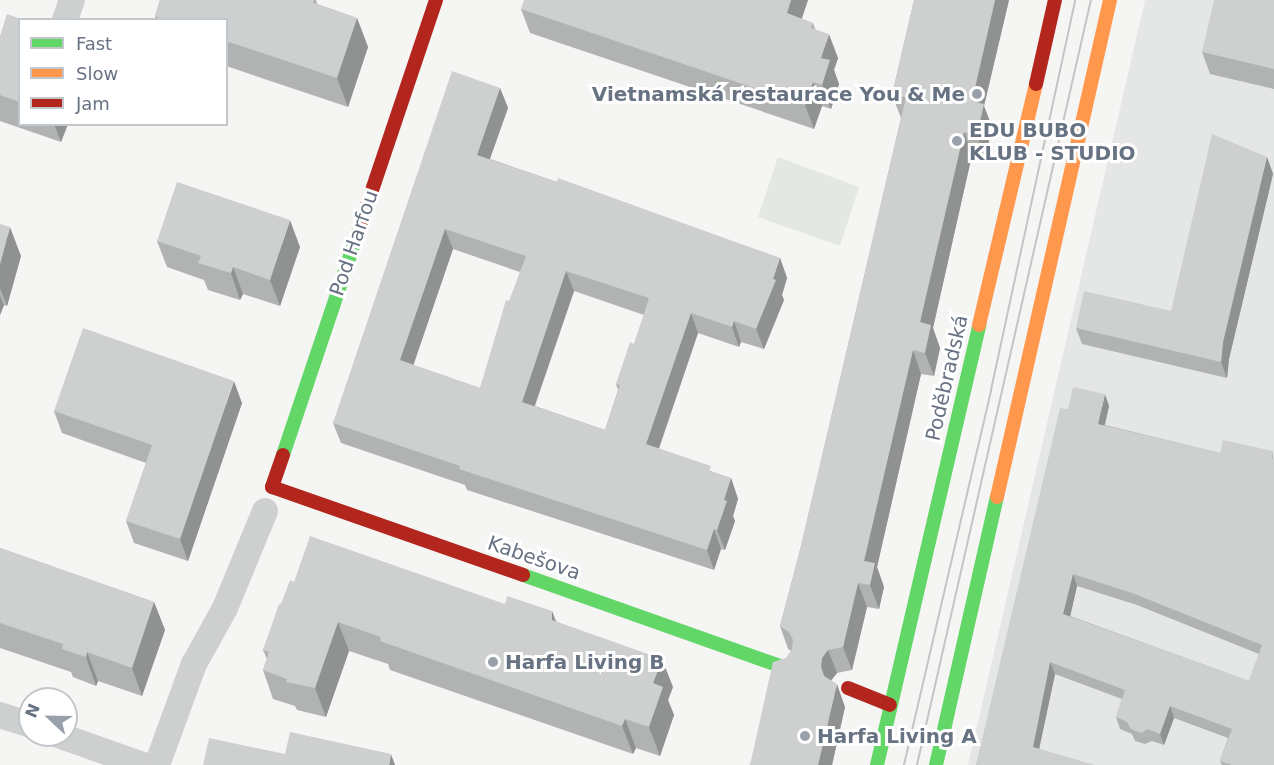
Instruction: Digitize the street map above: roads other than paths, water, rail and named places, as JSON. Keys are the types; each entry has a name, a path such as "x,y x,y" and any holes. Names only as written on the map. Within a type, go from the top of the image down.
{"main road":[{"name":"Pod Harfou","path":"269,499 436,0"},
{"name":"Poděbradská","path":"877,765 1055,0"},
{"path":"936,765 1110,0"},
{"name":"Kabešova","path":"269,499 783,667"},
{"path":"848,688 891,705"}],"street":[{"path":"66,18 72,0"},
{"name":"Pod Harfou","path":"157,765 194,664 225,608 269,499"},
{"path":"0,715 18,721"},
{"path":"78,742 143,765"}],"tram line":[{"path":"904,765 991,390 1075,0"},
{"path":"917,765 1091,0"}],"place":[{"name":"Vietnamská restaurace You & Me","path":"977,94"},
{"name":"EDU BUBO KLUB - STUDIO","path":"957,141"},
{"name":"Harfa Living B","path":"493,662"},
{"name":"Harfa Living A","path":"805,736"}]}
